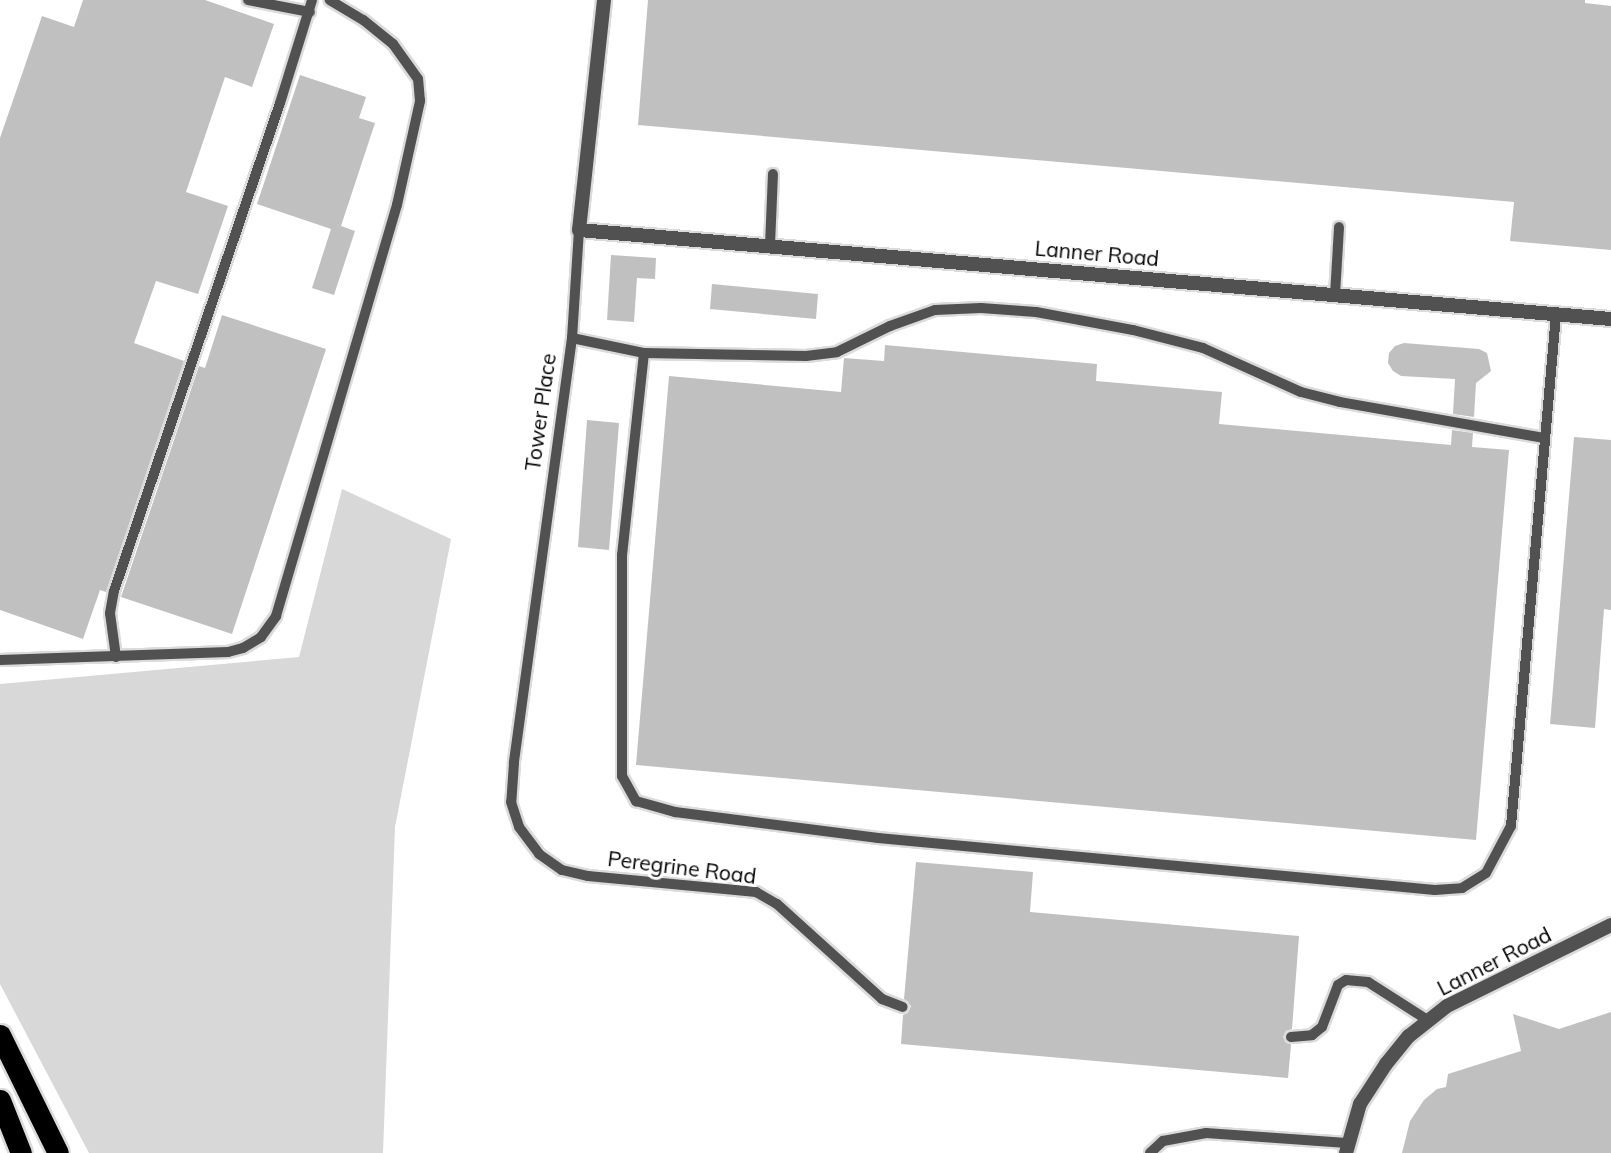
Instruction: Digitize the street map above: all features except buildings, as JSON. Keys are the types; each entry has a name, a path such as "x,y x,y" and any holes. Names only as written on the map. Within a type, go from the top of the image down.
{"highway":[{"path":"0,1035 58,1153"},
{"path":"0,1100 21,1153"}],"street":[{"name":"Tower Place","path":"579,230 604,0"},
{"name":"Lanner Road","path":"579,230 1611,319"},
{"name":"Lanner Road","path":"1346,1148 1360,1104 1386,1063 1409,1036 1447,1006 1611,925"}],"lane":[{"path":"116,657 110,613 114,591 311,6 248,0"},
{"path":"0,660 228,652 243,648 261,637 276,616 397,205 420,101 418,79 393,44 363,20 330,0"},
{"path":"770,245 773,174"},
{"path":"1335,295 1339,227"},
{"name":"Tower Place","path":"519,827 511,802 514,763 572,338 579,230"},
{"path":"572,338 643,353 806,356 837,352 903,321 935,310 981,308 1035,312 1133,330 1203,348 1301,392 1340,402 1545,438"},
{"path":"643,353 622,555 622,776 636,801 675,812 933,844 1435,890 1462,888 1486,873 1511,827 1556,315"},
{"name":"Peregrine Road","path":"519,827 539,854 562,870 588,876 756,892 777,904 882,999 904,1007"},
{"path":"1292,1037 1312,1035 1322,1027 1333,996 1346,980 1368,982 1429,1021"},
{"path":"1150,1153 1163,1142 1206,1133 1346,1148"}],"shaded area":[{"path":"342,489 451,539 395,827 383,1153 89,1153 0,984 0,684 299,657"}]}
